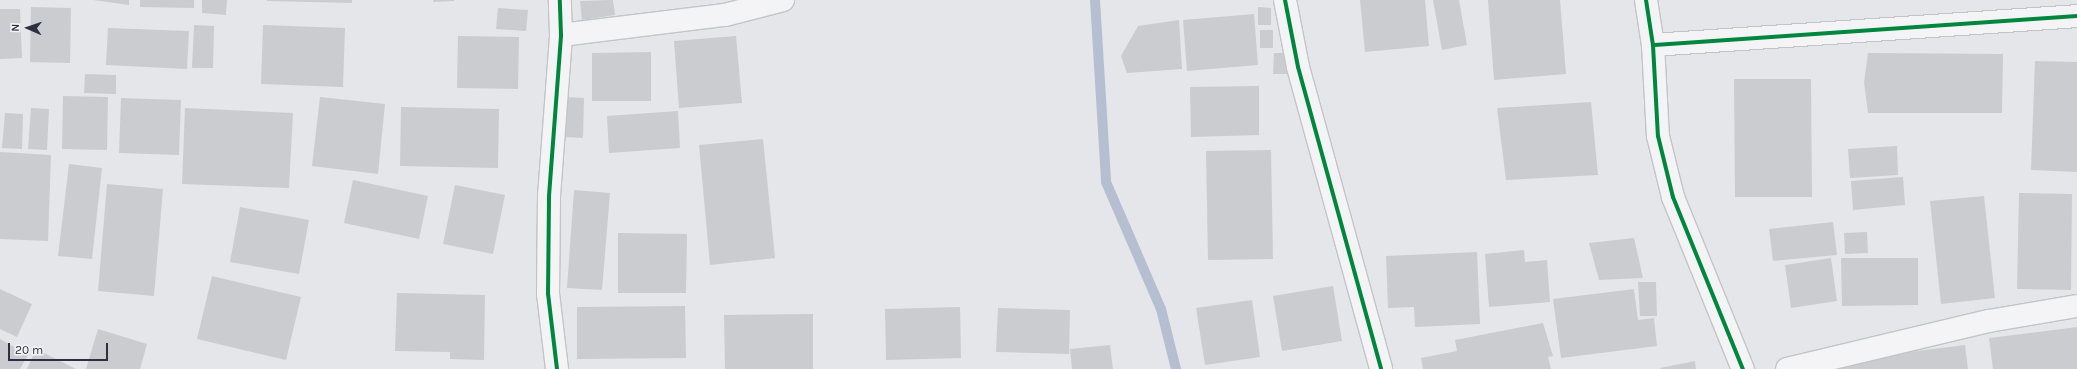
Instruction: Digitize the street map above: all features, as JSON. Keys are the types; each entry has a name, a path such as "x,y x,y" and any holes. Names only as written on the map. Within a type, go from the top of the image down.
{"street":[{"path":"557,369 548,294 549,196 561,35 560,0"},
{"path":"561,35 725,15 783,0"},
{"path":"1285,0 1298,67 1380,369"},
{"path":"1646,0 1653,45 1658,136 1673,197 1743,369"},
{"path":"1653,45 2077,16"},
{"path":"1787,369 1990,320 2077,306"}],"building":[{"path":"93,0 129,0 129,5"},
{"path":"140,0 194,0 194,8 140,7"},
{"path":"202,0 227,0 226,15 202,13"},
{"path":"352,0 352,3 267,1"},
{"path":"433,0 454,0 454,1 433,2"},
{"path":"613,0 615,15 582,20 580,1"},
{"path":"1360,0 1425,0 1429,46 1365,52"},
{"path":"1433,0 1459,0 1467,45 1442,50"},
{"path":"1488,0 1560,0 1566,74 1494,80"},
{"path":"31,7 71,8 70,63 30,62"},
{"path":"1258,7 1271,8 1271,25 1258,25"},
{"path":"498,8 528,10 526,31 496,29"},
{"path":"0,9 20,9 22,58 0,59"},
{"path":"1254,14 1258,65 1187,71 1183,20"},
{"path":"1179,20 1182,69 1127,73 1121,56 1138,26"},
{"path":"194,25 214,26 213,68 192,68"},
{"path":"263,25 345,28 343,87 261,84"},
{"path":"108,28 189,31 187,69 106,65"},
{"path":"1260,30 1273,30 1273,48 1260,48"},
{"path":"458,36 519,37 518,89 457,88"},
{"path":"736,36 742,103 679,108 674,41"},
{"path":"651,52 651,101 592,101 592,53"},
{"path":"1274,53 1292,53 1291,74 1273,74"},
{"path":"1868,53 2003,54 2002,113 1868,113 1864,82"},
{"path":"2035,61 2077,62 2077,172 2031,170"},
{"path":"85,74 116,75 116,94 84,93"},
{"path":"1734,79 1811,79 1812,197 1735,197"},
{"path":"1259,86 1259,135 1191,137 1190,87"},
{"path":"63,96 108,97 107,150 62,149"},
{"path":"320,97 385,104 378,174 312,166"},
{"path":"566,97 584,98 583,138 565,137"},
{"path":"121,98 181,100 179,155 119,153"},
{"path":"1591,102 1598,175 1506,180 1497,108"},
{"path":"401,107 499,109 498,168 400,166"},
{"path":"31,108 49,109 47,150 28,149"},
{"path":"185,108 293,113 289,188 182,184"},
{"path":"678,111 680,148 609,153 607,116"},
{"path":"5,113 23,114 22,149 2,148"},
{"path":"763,139 775,258 710,265 699,145"},
{"path":"1897,146 1898,175 1850,178 1848,149"},
{"path":"1271,150 1273,259 1208,260 1206,151"},
{"path":"0,152 51,155 48,241 0,239"},
{"path":"69,164 102,168 92,259 58,256"},
{"path":"1903,177 1905,205 1853,210 1851,181"},
{"path":"353,180 428,196 419,239 344,223"},
{"path":"107,184 163,189 154,296 98,291"},
{"path":"455,185 505,195 493,254 443,244"},
{"path":"574,190 610,193 602,290 567,288"},
{"path":"2019,193 2072,194 2071,290 2017,289"},
{"path":"1984,196 1995,298 1941,304 1930,201"},
{"path":"240,207 309,220 299,274 230,262"},
{"path":"1833,222 1837,255 1773,261 1769,229"},
{"path":"1867,232 1868,253 1845,254 1844,233"},
{"path":"618,233 687,234 686,293 618,293"},
{"path":"1634,238 1643,278 1599,280 1589,243"},
{"path":"1524,250 1525,262 1547,260 1550,302 1489,307 1485,254"},
{"path":"1477,252 1480,324 1415,327 1414,307 1388,308 1386,256"},
{"path":"1831,258 1837,301 1791,308 1785,265"},
{"path":"1841,258 1918,258 1918,305 1842,306"},
{"path":"212,276 301,297 286,360 197,339"},
{"path":"1638,282 1656,282 1657,316 1640,316"},
{"path":"1333,286 1342,341 1282,351 1273,296"},
{"path":"0,289 32,304 17,337 0,329"},
{"path":"1634,289 1638,320 1654,318 1657,346 1561,358 1553,299"},
{"path":"397,293 485,295 484,360 450,359 450,352 395,351"},
{"path":"1252,300 1260,357 1205,365 1196,308"},
{"path":"685,306 686,358 577,359 577,307"},
{"path":"960,307 961,358 886,360 885,309"},
{"path":"998,308 1070,310 1069,354 996,352"},
{"path":"813,314 813,369 725,369 724,315"},
{"path":"1543,323 1553,356 1548,357 1551,369 1423,369 1421,358 1457,351 1455,340"},
{"path":"2077,327 2077,369 1993,369 1989,338"},
{"path":"98,329 147,344 140,369 86,369"},
{"path":"0,339 28,355 20,369 0,369"},
{"path":"1110,345 1113,369 1072,369 1070,349"},
{"path":"1965,345 1968,369 1814,369 1813,364"},
{"path":"36,349 76,369 27,369"},
{"path":"1695,361 1696,369 1660,368"}],"waterway":[{"path":"1095,0 1106,182 1161,309 1176,369"}],"cycle path":[{"path":"557,369 548,294 549,196 561,35 560,0"},
{"path":"1285,0 1298,67 1381,369"},
{"path":"1646,0 1653,45 1658,136 1673,197 1743,369"},
{"path":"1653,45 2077,16"}]}
